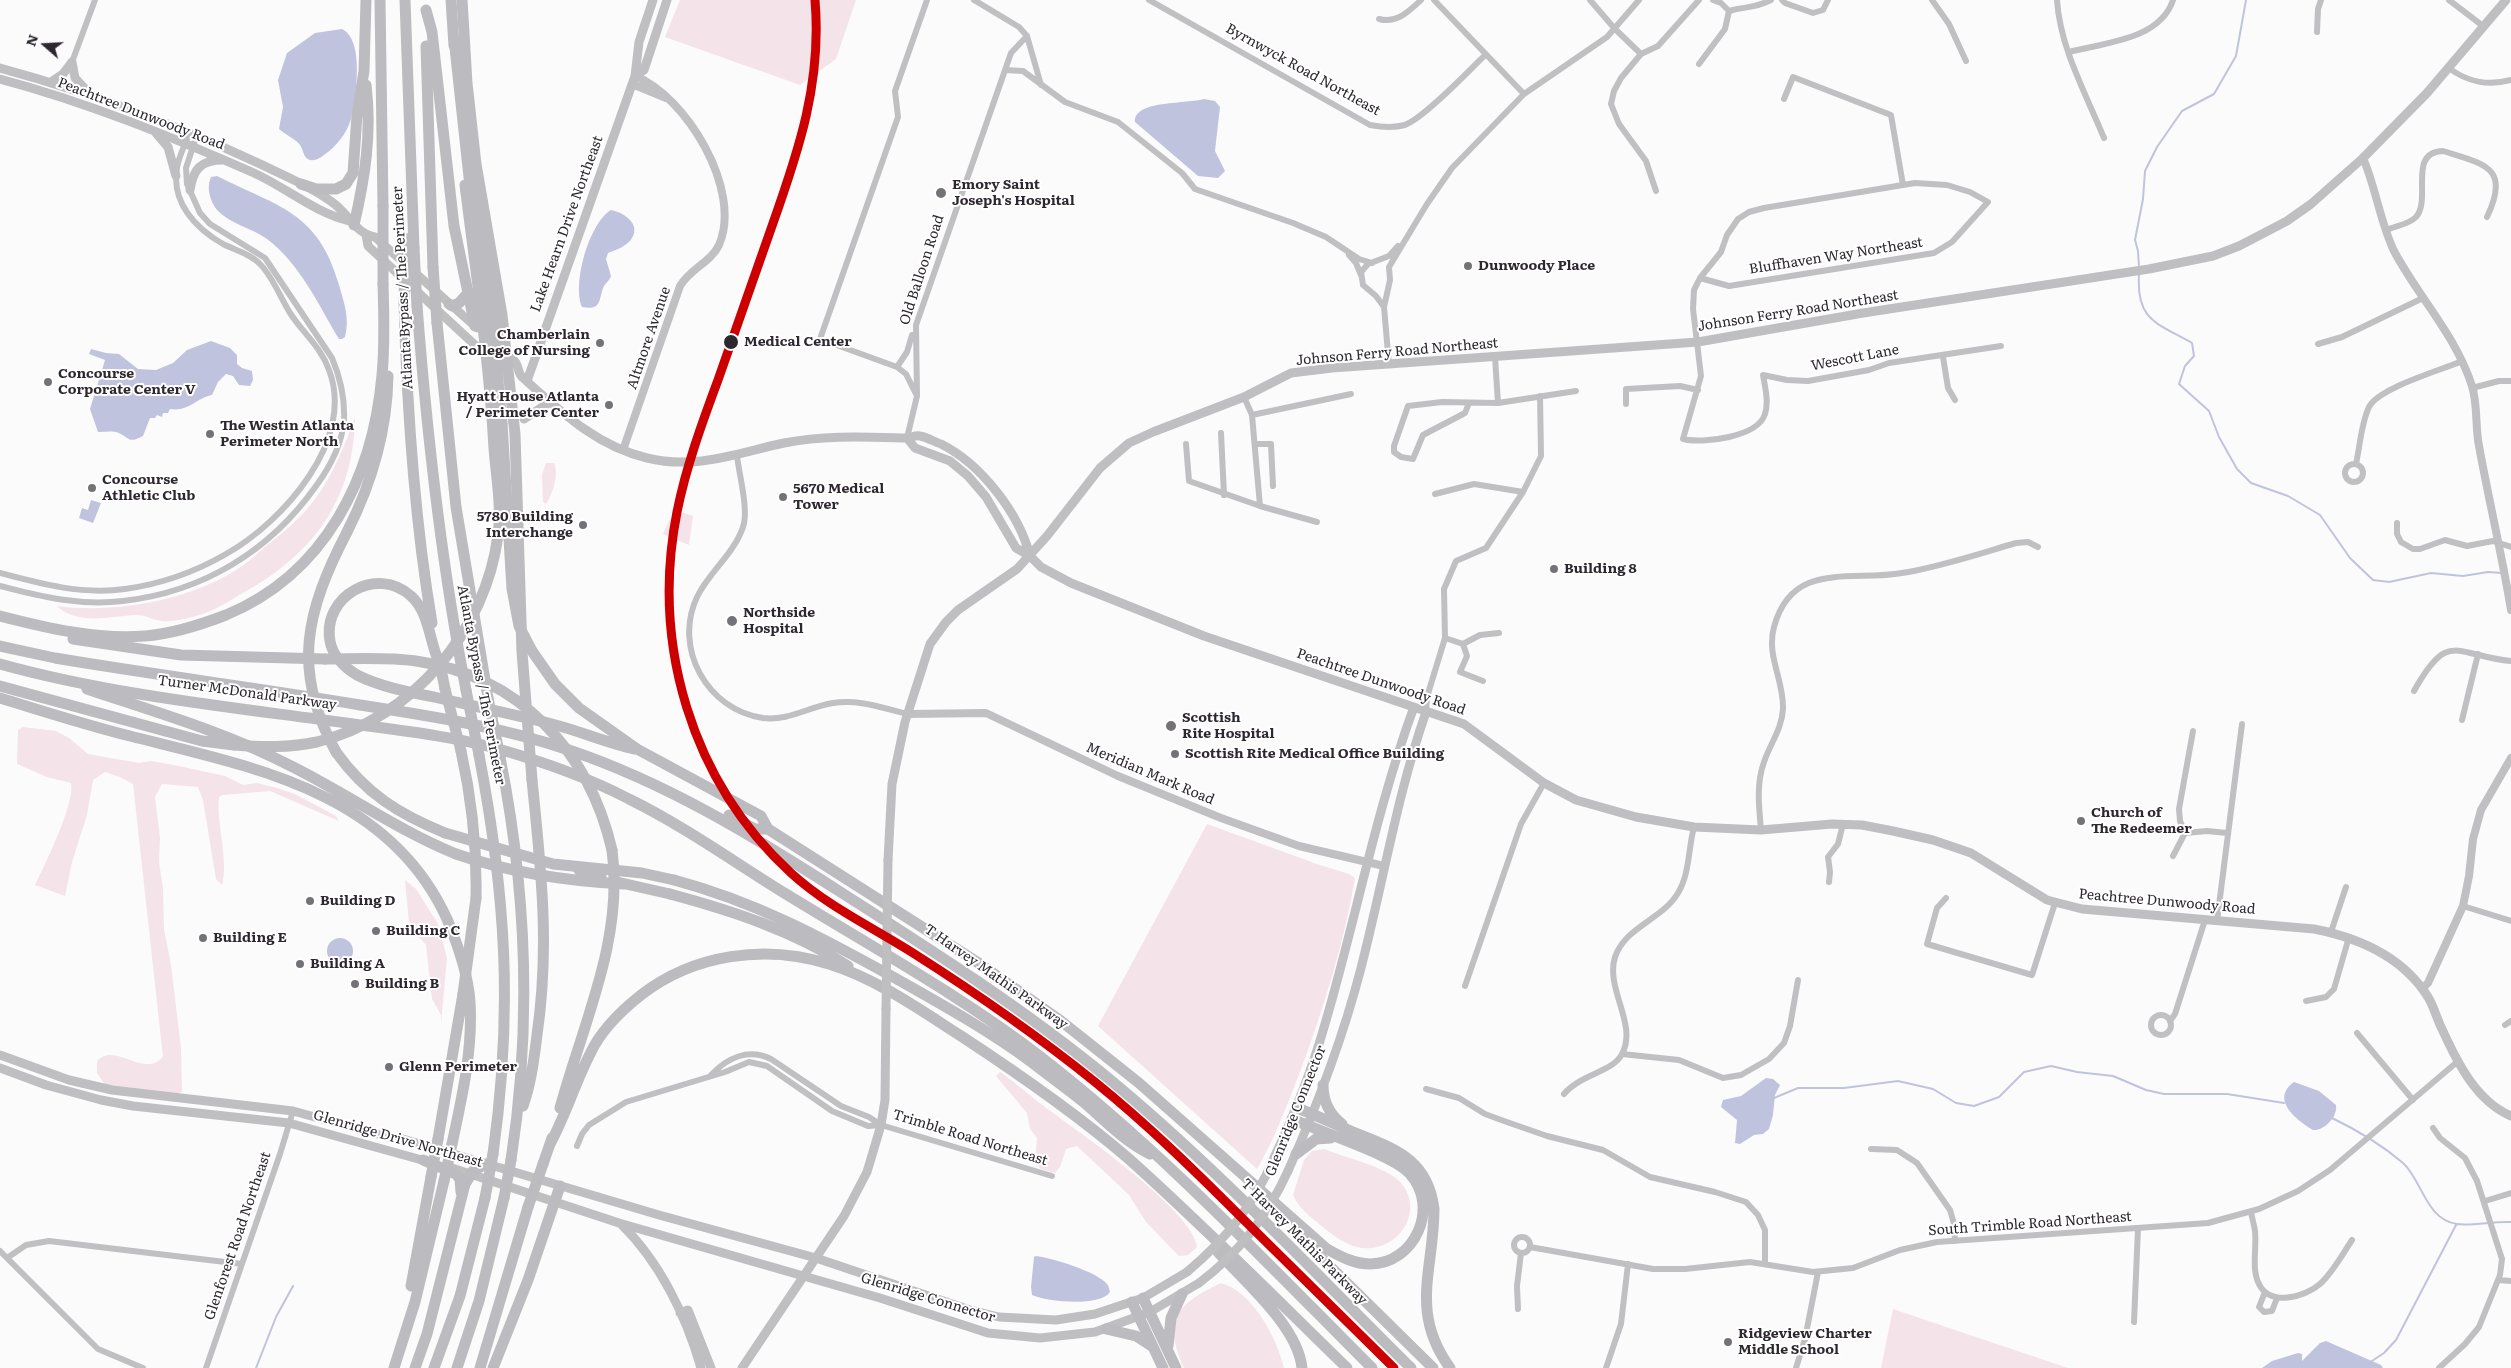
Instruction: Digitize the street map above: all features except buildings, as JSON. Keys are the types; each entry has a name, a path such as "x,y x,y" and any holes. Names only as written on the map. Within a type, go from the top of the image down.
{"highway":[{"path":"301,184 316,189 336,189 346,184 353,173 357,115 364,71 366,0"},
{"path":"380,0 384,334 388,371 384,426 372,472 347,532 320,588 314,610 309,654 315,703 326,734 336,752 355,776 373,794 414,820 445,833 624,884 670,894 772,927 824,951 879,986"},
{"name":"Atlanta Bypass / The Perimeter","path":"405,0 417,306 432,477 451,607 498,860 505,957 504,1055 493,1154 485,1198 460,1296 434,1368"},
{"path":"0,686 202,741 234,746 270,747 317,742 344,733 399,704 414,693 445,658 464,630 481,595 494,559 499,510 491,387 465,185 451,0"},
{"path":"462,0 467,83 475,155 502,315 515,434 522,652 544,911 545,970 528,1094 517,1124"},
{"path":"426,5 432,32 454,226 475,326"},
{"name":"Atlanta Bypass / The Perimeter","path":"426,5 428,147 433,267 456,506 488,698 515,840 525,948 525,1031 517,1124 504,1198 479,1301 457,1368"},
{"path":"454,39 469,177 492,318 502,423 508,547 518,626 532,651 565,696 637,749 761,816 768,829 953,946 1035,1002 1114,1063 1327,1249 1360,1263 1377,1264 1404,1252 1416,1237 1423,1208 1419,1189 1410,1173 1402,1166 1312,1114 1296,1108"},
{"path":"352,223 367,170 370,127 364,71"},
{"path":"395,1366 431,1177 471,948 476,898 474,830 468,786 440,665 420,554 410,441 404,302 405,238 412,210"},
{"path":"448,304 452,306 459,303 469,292"},
{"path":"0,616 78,633 145,636 193,627 243,607 282,584 309,559 321,544 349,500 369,443 377,411 384,334"},
{"path":"440,665 434,653 424,616 411,596 400,588 382,583 367,584 353,590 336,605 331,617 330,642 334,653 345,666 357,675 399,689 552,724 616,745 637,749"},
{"path":"0,624 92,643 181,655 418,662 448,668 472,677 512,697 544,722 571,754 598,800 612,850 615,874 612,933 550,1144 528,1207 480,1368"},
{"name":"Turner McDonald Parkway","path":"0,646 63,660 444,719 486,729"},
{"name":"Turner McDonald Parkway","path":"0,664 50,676 187,700 420,733 491,747 553,766 627,798 688,832 785,894 935,983 1039,1056 1115,1118 1162,1161"},
{"path":"50,676 181,720 248,746 289,764 401,828 456,854 506,869 550,879 624,884"},
{"path":"0,698 124,735 234,763 300,784 352,811 371,824 407,857 435,894 451,929 466,974 470,1000 468,1058 444,1180 415,1302 395,1366"},
{"name":"T Harvey Mathis Parkway","path":"486,729 568,750 662,788 740,830 972,977 1052,1034 1129,1096 1180,1141 1411,1368"},
{"path":"568,750 659,779 755,829 768,829"},
{"path":"553,864 642,873 711,890 759,908 819,937 909,986 1029,1060 1136,1147 1162,1161 1372,1368"},
{"path":"550,1144 560,1125 591,1050 630,1004 679,972 702,963 731,956 787,955 828,964 900,997 1020,1076 1106,1141 1173,1200 1347,1368"},
{"path":"1323,1086 1323,1095 1330,1111 1347,1135"},
{"path":"1292,1119 1308,1126 1389,1147 1409,1158 1429,1184 1433,1196 1434,1220 1427,1279 1426,1311 1436,1344 1450,1368"},
{"path":"1190,1130 1433,1368"},
{"path":"1296,1154 1316,1139 1347,1135"},
{"path":"423,1160 456,1174 460,1179 462,1194"},
{"path":"415,1368 427,1334 462,1194 471,1174 486,1164"},
{"path":"493,1368 525,1289 560,1186"},
{"path":"1173,1200 1290,1332 1298,1348 1302,1368"},
{"path":"1168,1351 1170,1323 1182,1294"},
{"path":"1137,1300 1150,1312 1176,1368"},
{"path":"1137,1300 1139,1318 1163,1368"},
{"path":"1106,1329 1136,1336 1153,1347"}],"main road":[{"name":"Lake Hearn Drive Northeast","path":"523,378 634,80 639,42 653,0"},
{"name":"Lake Hearn Drive Northeast","path":"634,80 644,70 667,0"},
{"name":"Johnson Ferry Road Northeast","path":"742,1368 857,1194 867,1172 881,1125 886,1074 888,860 892,784 908,714 930,644 946,622 958,610 1017,569 1030,556 1082,490 1114,455 1129,443 1244,398 1291,374 1698,342 1864,313 2149,270 2197,260 2239,246 2287,220 2311,204 2363,158 2449,68 2506,0"},
{"path":"51,82 63,74 72,62"},
{"path":"72,62 75,78 91,95"},
{"name":"Peachtree Dunwoody Road","path":"0,68 91,95 194,133 301,184 341,209 366,236 368,246 508,376 523,378"},
{"name":"Peachtree Dunwoody Road","path":"0,79 93,108 189,144 261,176 333,217 352,223"},
{"path":"154,131 168,147 176,176"},
{"path":"190,190 194,172 198,166 207,161 224,160"},
{"name":"Peachtree Dunwoody Road","path":"366,236 375,237 516,363 523,378 576,425 596,438 619,448 668,462 715,461 785,443 811,439 907,438 919,436 935,442 974,466 995,489 1026,539 1030,556 1041,567 1071,583 1213,639 1464,724 1544,783 1576,800 1609,811 1694,827 1761,830 1814,824 1843,824 1893,831 1966,852 1983,860 2034,893 2055,903 2082,909 2314,929 2349,937 2393,960 2422,989 2430,1000 2457,1062 2478,1091 2490,1103 2511,1116"},
{"path":"524,419 550,402"},
{"name":"Glenridge Connector","path":"584,1193 816,1258 970,1310 998,1317 1039,1320 1070,1318 1137,1300 1187,1272 1219,1244 1238,1222 1258,1193 1292,1119 1325,1025 1385,793 1414,707"},
{"name":"Glenridge Connector","path":"620,1222 805,1275 988,1333 1040,1338 1069,1336 1106,1329 1139,1318 1182,1294 1199,1283 1232,1256 1246,1240 1270,1207 1308,1126 1360,971 1411,756 1426,712"},
{"name":"Glenridge Drive Northeast","path":"0,1055 69,1080 112,1090 293,1111 395,1139 403,1139 584,1193"},
{"name":"Glenridge Drive Northeast","path":"0,1068 46,1085 116,1103 289,1123 471,1174 620,1222 642,1246 684,1311 711,1368"},
{"name":"Glenridge Drive Northeast","path":"684,1311 701,1368"}],"street":[{"path":"72,62 94,0"},
{"path":"917,396 906,374 897,367 820,339 898,117 895,91 927,0"},
{"path":"974,0 1019,27 1027,36 1041,85"},
{"name":"Byrnwyck Road Northeast","path":"1150,0 1370,125 1380,127 1406,125 1421,115 1486,54"},
{"path":"1379,20 1390,21 1401,17 1421,0"},
{"path":"1434,0 1524,94"},
{"path":"1590,0 1615,29 1641,54"},
{"path":"1389,365 1384,307 1390,280 1389,269 1406,237 1452,168 1524,94 1589,51 1615,29 1639,0"},
{"path":"1656,191 1646,161 1619,124 1610,104 1621,78 1641,54 1658,46 1699,0"},
{"path":"1713,0 1721,3 1729,11"},
{"path":"1729,11 1739,8 1756,8 1771,0"},
{"path":"1782,0 1785,3 1813,12 1823,10 1828,0"},
{"path":"1932,0 1950,24 1966,61"},
{"path":"2057,0 2058,14 2068,52 2104,138"},
{"path":"2068,52 2144,32 2163,17 2170,9 2173,0"},
{"path":"2317,32 2318,9 2322,0"},
{"path":"2449,0 2483,26"},
{"path":"1699,64 1725,29 1729,11"},
{"name":"Old Balloon Road","path":"907,438 917,396 915,329 1011,53 1027,36"},
{"path":"2449,68 2464,77 2483,83 2511,80"},
{"path":"1005,70 1015,69 1023,71 1065,102 1118,122 1182,173 1195,189 1293,223 1326,237 1360,259 1383,264 1389,269"},
{"path":"1784,99 1793,76 1891,115 1903,185"},
{"name":"Altmore Avenue","path":"619,448 628,436 680,286 686,276 713,254 719,244 724,226 724,199 708,154 696,133 668,99 634,80"},
{"path":"0,573 47,585 92,590 140,586 188,572 226,554 272,521 305,482 326,444 335,408 331,373 322,354 290,312 260,264 204,232 192,220 178,196 176,176 194,133"},
{"path":"0,586 54,599 100,603 159,595 193,584 232,565 268,540 308,498 330,463 341,436 344,409 337,370 328,350 272,266 258,252 210,224 200,213 190,190 186,168 189,144"},
{"path":"2387,230 2411,221 2417,216 2422,202 2422,168 2425,160 2438,151 2443,151 2492,168 2498,174 2502,190 2487,217"},
{"path":"2363,158 2372,179 2393,248 2407,276 2438,316 2462,361 2472,388 2478,442 2511,610"},
{"name":"Bluffhaven Way Northeast","path":"1698,342 1693,309 1694,290 1700,278 1721,252 1727,234 1738,219 1749,212 1924,183 1948,185 1970,192 1988,202 1952,242 1934,253 1730,286 1700,278"},
{"path":"1361,275 1365,267 1389,256 1406,237"},
{"path":"1341,247 1356,263 1363,285 1376,296 1384,307"},
{"path":"2318,344 2342,337 2424,298"},
{"path":"897,367 907,352 915,329"},
{"name":"Wescott Lane","path":"1698,342 1701,376 1683,438 1694,441 1716,440 1754,427 1765,417 1767,405 1763,375 1787,380 1808,380 1869,370 1889,363 1943,357 2001,346"},
{"path":"1496,357 1498,402"},
{"path":"1943,357 1948,388 1955,400"},
{"path":"2356,464 2366,418 2374,399 2395,388 2462,361"},
{"path":"2472,388 2498,381 2511,381"},
{"path":"1626,404 1626,389 1680,386 1698,390"},
{"path":"1469,403 1465,413 1422,435 1413,459 1401,457 1394,452 1394,446 1408,406 1442,402 1498,402 1576,391"},
{"path":"1252,415 1351,394"},
{"path":"1426,712 1427,697 1445,638 1444,589 1456,561 1486,548 1523,492 1541,456 1540,396"},
{"path":"1244,398 1252,415 1260,506"},
{"path":"1221,433 1224,494"},
{"path":"1186,444 1188,481 1260,506 1317,522"},
{"path":"1255,444 1271,444 1273,486"},
{"path":"736,456 745,521 736,542 701,590 690,622 691,652 706,684 718,698 731,707 762,718 789,717 840,702 861,703 908,714"},
{"path":"1435,494 1474,484 1523,492"},
{"path":"2397,523 2397,534 2401,542 2413,549 2445,540 2467,546 2493,541 2511,547"},
{"path":"1761,830 1760,776 1780,728 1783,711 1781,690 1772,657 1772,637 1778,616 1796,590 1823,577 1901,574 2016,543 2028,542 2038,548"},
{"path":"1445,638 1464,644 1480,635 1499,633"},
{"path":"1464,644 1467,656 1460,672 1483,681"},
{"path":"2414,691 2427,668 2436,658 2455,650 2511,661"},
{"path":"2462,720 2478,654"},
{"path":"1414,707 1427,697"},
{"name":"Meridian Mark Road","path":"908,714 974,711 986,713 1118,776 1221,818 1299,846 1384,866"},
{"path":"2217,921 2242,724"},
{"path":"2185,833 2180,821 2179,809 2193,730"},
{"path":"2422,989 2428,983 2463,906 2477,820 2488,796 2511,758"},
{"path":"1465,986 1521,824 1544,783"},
{"path":"1829,882 1828,857 1838,844 1843,824"},
{"path":"1564,1094 1583,1078 1612,1066 1622,1054 1626,1035 1614,981 1615,958 1628,935 1664,909 1678,893 1686,874 1694,827"},
{"path":"2185,833 2206,831 2227,833"},
{"path":"2173,856 2185,833"},
{"path":"2331,932 2346,887"},
{"path":"1946,898 1937,908 1927,944 2032,975 2055,903"},
{"path":"2463,906 2511,921"},
{"path":"2170,1021 2175,1014 2205,920"},
{"path":"2306,1001 2326,997 2334,990 2349,937"},
{"path":"1622,1054 1679,1060 1723,1078 1741,1075 1769,1059 1784,1043 1790,1026 1798,980"},
{"path":"2357,1033 2413,1100"},
{"name":"Trimble Road Northeast","path":"577,1146 582,1134 589,1125 614,1108 641,1096 711,1075 720,1065 740,1055 761,1055 771,1059 841,1106 868,1117 881,1125 1052,1176"},
{"name":"South Trimble Road Northeast","path":"1518,1308 1517,1286 1521,1253 1515,1248 1515,1242 1518,1238 1528,1239 1530,1246 1669,1270 1736,1262 1765,1263 1818,1272 1853,1268 1918,1244 2208,1223 2251,1212 2281,1200 2315,1181 2342,1161 2457,1062"},
{"path":"1426,1089 1458,1098 1491,1117 1547,1136 1602,1150 1650,1177 1715,1192 1746,1202 1758,1215 1764,1230 1765,1263"},
{"name":"Glenforest Road Northeast","path":"206,1368 293,1111"},
{"path":"2433,1128 2440,1138 2465,1158 2478,1181 2502,1261 2498,1280 2479,1327 2465,1344 2439,1368"},
{"path":"1871,1149 1897,1150 1917,1163 1950,1210 1954,1224 1955,1241"},
{"path":"2485,1201 2511,1193"},
{"path":"2251,1212 2255,1229 2256,1276 2259,1285 2265,1292 2277,1298 2291,1297 2316,1287 2334,1267 2352,1240"},
{"path":"2134,1322 2138,1228"},
{"path":"7,1258 26,1246 48,1241 242,1264"},
{"path":"1521,1253 1528,1251 1530,1246"},
{"path":"0,1251 98,1349 143,1368"},
{"path":"2502,1261 2511,1263"},
{"path":"1606,1368 1621,1324 1628,1264"},
{"path":"1796,1368 1805,1339 1818,1272"},
{"path":"2498,1280 2511,1281"},
{"path":"2265,1292 2259,1307 2264,1312 2272,1311 2277,1298"}],"shaded area":[{"path":"680,0 856,0 836,59 800,85 665,37"},
{"path":"355,417 353,445 348,471 328,517 314,537 296,555 276,572 253,587 211,610 175,621 158,620 138,615 83,618 65,612 57,606 103,608 153,602 201,588 223,578 242,566 292,524 315,499 338,459"},
{"path":"546,463 554,463 556,478 546,504 543,502 542,475"},
{"path":"678,511 693,516 689,545 663,534 669,521"},
{"path":"23,727 56,731 69,738 88,754 139,763 151,761 174,765 225,776 243,785 257,783 277,788 295,794 336,816 339,821 270,791 223,795 219,797 219,818 224,865 222,885 216,879 203,800 198,787 162,784 155,797 160,838 159,862 163,889 164,929 171,965 181,1048 182,1092 176,1094 105,1085 97,1073 97,1061 104,1056 113,1055 147,1064 155,1063 163,1057 133,784 105,772 93,780 87,815 72,862 65,896 35,885 64,819 71,793 71,783 47,777 17,764 18,730"},
{"path":"1207,824 1349,874 1355,878 1339,952 1317,1024 1280,1121 1257,1169 1098,1026"},
{"path":"405,880 416,889 438,924 447,958 441,1024 441,1015 432,999 426,945 421,939 410,933"},
{"path":"1000,1072 1132,1172 1156,1193 1191,1231 1197,1247 1188,1255 1179,1256 1146,1222 1129,1195 1077,1146 1066,1149 1060,1167 1055,1173 1041,1169 1035,1162 1037,1138 1030,1129 1027,1113 996,1076"},
{"path":"1324,1149 1376,1167 1395,1177 1401,1183 1408,1195 1410,1207 1408,1219 1403,1230 1394,1239 1383,1245 1371,1248 1357,1247 1331,1234 1310,1217 1295,1200 1293,1195 1304,1160 1312,1151"},
{"path":"1221,1283 1243,1295 1262,1317 1276,1343 1284,1368 1184,1368 1174,1337 1174,1325 1178,1315 1184,1306 1194,1298"},
{"path":"1893,1309 2068,1368 1881,1368"}],"water":[{"path":"342,29 349,35 354,45 356,57 355,98 351,119 341,139 333,148 319,158 310,160 305,156 298,143 279,129 283,107 278,80 287,53 315,33"},
{"path":"1204,99 1215,101 1220,107 1215,151 1225,171 1218,178 1198,176 1135,122 1137,115 1152,106"},
{"path":"217,176 293,214 320,241 330,260 343,298 347,317 345,337 339,339 308,285 279,249 261,235 228,219 217,210 212,203 209,186 211,177"},
{"path":"611,210 622,214 631,221 634,230 633,235 625,245 608,253 606,259 611,276 604,286 597,306 582,307 579,297 579,284 584,255 596,227"},
{"path":"211,341 230,348 237,355 237,364 242,368 252,371 253,380 250,386 239,385 233,376 226,374 218,382 212,395 187,407 170,409 168,413 163,413 162,417 157,415 155,418 150,418 143,436 138,439 131,440 116,432 98,432 90,409 105,360 89,354 91,349 119,354 138,369 156,370 173,363 187,350"},
{"path":"91,500 101,503 93,523 79,518 82,508 88,510"},
{"path":"340,938 349,942 353,951 349,960 340,964 331,960 327,951 331,942"},
{"path":"1766,1078 1773,1079 1780,1085 1775,1095 1773,1115 1769,1129 1763,1134 1754,1135 1740,1144 1735,1143 1737,1120 1721,1107 1723,1100 1741,1096"},
{"path":"2294,1082 2319,1091 2336,1105 2335,1114 2326,1126 2313,1130 2299,1121 2288,1109 2284,1095"},
{"path":"1034,1257 1085,1270 1102,1279 1109,1287 1110,1292 1105,1297 1096,1300 1073,1302 1049,1300 1032,1295"},
{"path":"2326,1341 2381,1365 2383,1368 2262,1368 2272,1361 2298,1353 2302,1354 2302,1361 2320,1343"}],"waterway":[{"path":"2139,267 2135,240 2143,199 2145,171 2157,147 2182,111 2214,94 2236,56 2246,0"},
{"path":"2139,274 2141,302 2151,319 2192,343 2194,356 2185,366 2179,384 2209,411 2219,437 2237,469 2251,483 2288,496 2320,515 2350,558 2373,580 2389,582 2431,573 2463,576 2488,572 2502,573"},
{"path":"1774,1098 1798,1088 1844,1088 1898,1081 1933,1089 1956,1103 1974,1106 1999,1097 2024,1072 2051,1066 2077,1072 2113,1076 2146,1090 2164,1094 2227,1094 2284,1103"},
{"path":"2332,1118 2369,1138 2403,1163 2410,1170 2431,1207 2447,1221 2457,1224 2511,1222"},
{"path":"2372,1361 2384,1353 2396,1340 2456,1225"},
{"path":"256,1368 276,1317 293,1286"}],"transit line":[{"path":"815,0 816,30 812,88 799,143 782,198 695,445 677,512 670,562 670,611 675,660 687,708 704,753 727,796 756,836 791,873 819,896 913,953 983,999 1095,1082 1188,1165 1394,1368"}],"place":[{"name":"Emory Saint Joseph's Hospital","path":"941,193"},
{"name":"Dunwoody Place","path":"1468,266"},
{"name":"Medical Center","path":"731,342"},
{"name":"Chamberlain College of Nursing","path":"600,343"},
{"name":"Concourse Corporate Center V","path":"48,382"},
{"name":"Hyatt House Atlanta / Perimeter Center","path":"609,405"},
{"name":"The Westin Atlanta Perimeter North","path":"210,434"},
{"name":"Concourse Athletic Club","path":"92,488"},
{"name":"5670 Medical Tower","path":"783,497"},
{"name":"5780 Building Interchange","path":"583,525"},
{"name":"Building 8","path":"1554,569"},
{"name":"Northside Hospital","path":"732,621"},
{"name":"Scottish Rite Hospital","path":"1171,726"},
{"name":"Scottish Rite Medical Office Building","path":"1175,754"},
{"name":"Church of The Redeemer","path":"2081,821"},
{"name":"Building D","path":"310,901"},
{"name":"Building C","path":"376,931"},
{"name":"Building E","path":"203,938"},
{"name":"Building A","path":"300,964"},
{"name":"Building B","path":"355,984"},
{"name":"Glenn Perimeter","path":"389,1067"},
{"name":"Ridgeview Charter Middle School","path":"1728,1342"}]}
